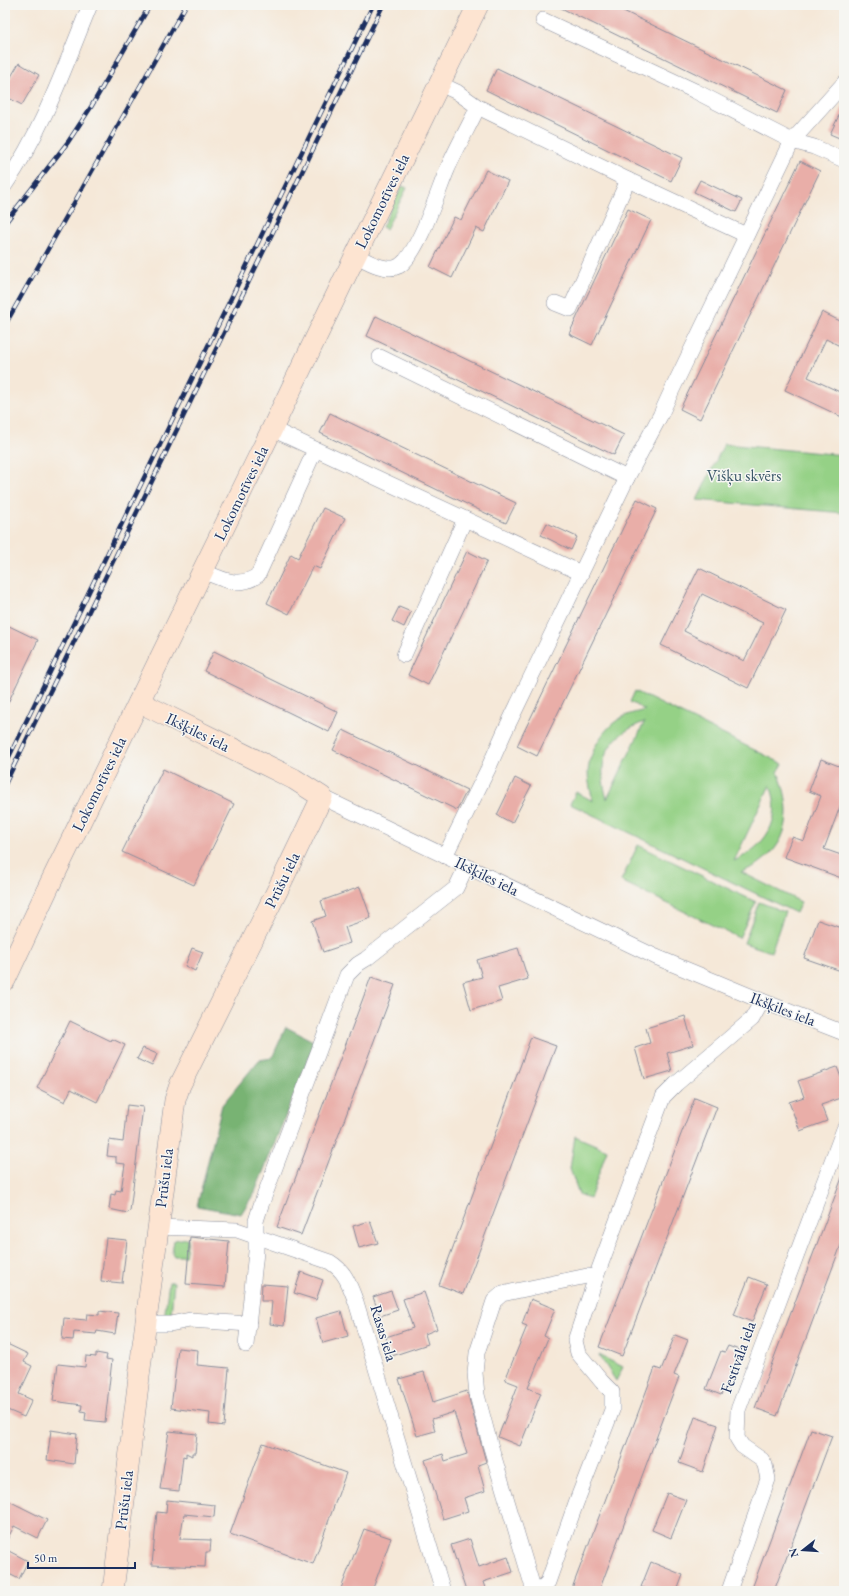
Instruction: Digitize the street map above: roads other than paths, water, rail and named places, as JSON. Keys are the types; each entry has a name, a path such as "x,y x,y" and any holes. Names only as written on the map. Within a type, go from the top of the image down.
{"street":[{"path":"5,185 15,170 46,112 90,5"},
{"name":"Lokomotīves iela","path":"5,980 48,888 272,429 355,255 478,5"},
{"path":"543,20 695,91 792,141 814,147 844,160"},
{"path":"445,856 627,478 660,416 792,141 844,83"},
{"path":"440,84 457,92 478,107 628,180 746,235"},
{"path":"355,255 375,265 388,267 398,266 408,257 432,211 447,171 478,107"},
{"path":"555,303 570,309 628,180"},
{"path":"383,363 627,478"},
{"path":"272,429 581,573"},
{"path":"203,571 222,580 239,582 250,580 258,575 316,450"},
{"path":"404,655 465,519"},
{"name":"Ikšķiles iela","path":"139,702 294,778 322,797 656,957 762,1001 844,1032"},
{"name":"Prūšu iela","path":"113,1591 158,1227 177,1092 322,797"},
{"path":"246,1345 256,1252 256,1221 260,1205 347,975 358,964 456,888 466,867"},
{"path":"596,1277 587,1276 502,1294 494,1301 477,1354 475,1373 477,1395 490,1444 534,1590 543,1587 548,1582 576,1503 612,1410 612,1392 578,1352 575,1341 596,1277 663,1097 676,1084 752,1020 762,1001"},
{"name":"Festivāla iela","path":"729,1591 768,1479 765,1465 762,1460 742,1446 737,1438 738,1410 844,1129"},
{"name":"Rasas iela","path":"158,1227 237,1230 330,1262 340,1268 348,1281 356,1302 444,1591"},
{"path":"146,1324 170,1324 190,1320 249,1324"}],"railway":[{"path":"5,223 68,142 91,107 150,5"},
{"path":"5,325 186,5"},
{"path":"5,765 373,5"},
{"path":"5,784 383,5"}],"park label":[{"name":"Višķu skvērs","path":"744,475"}]}
